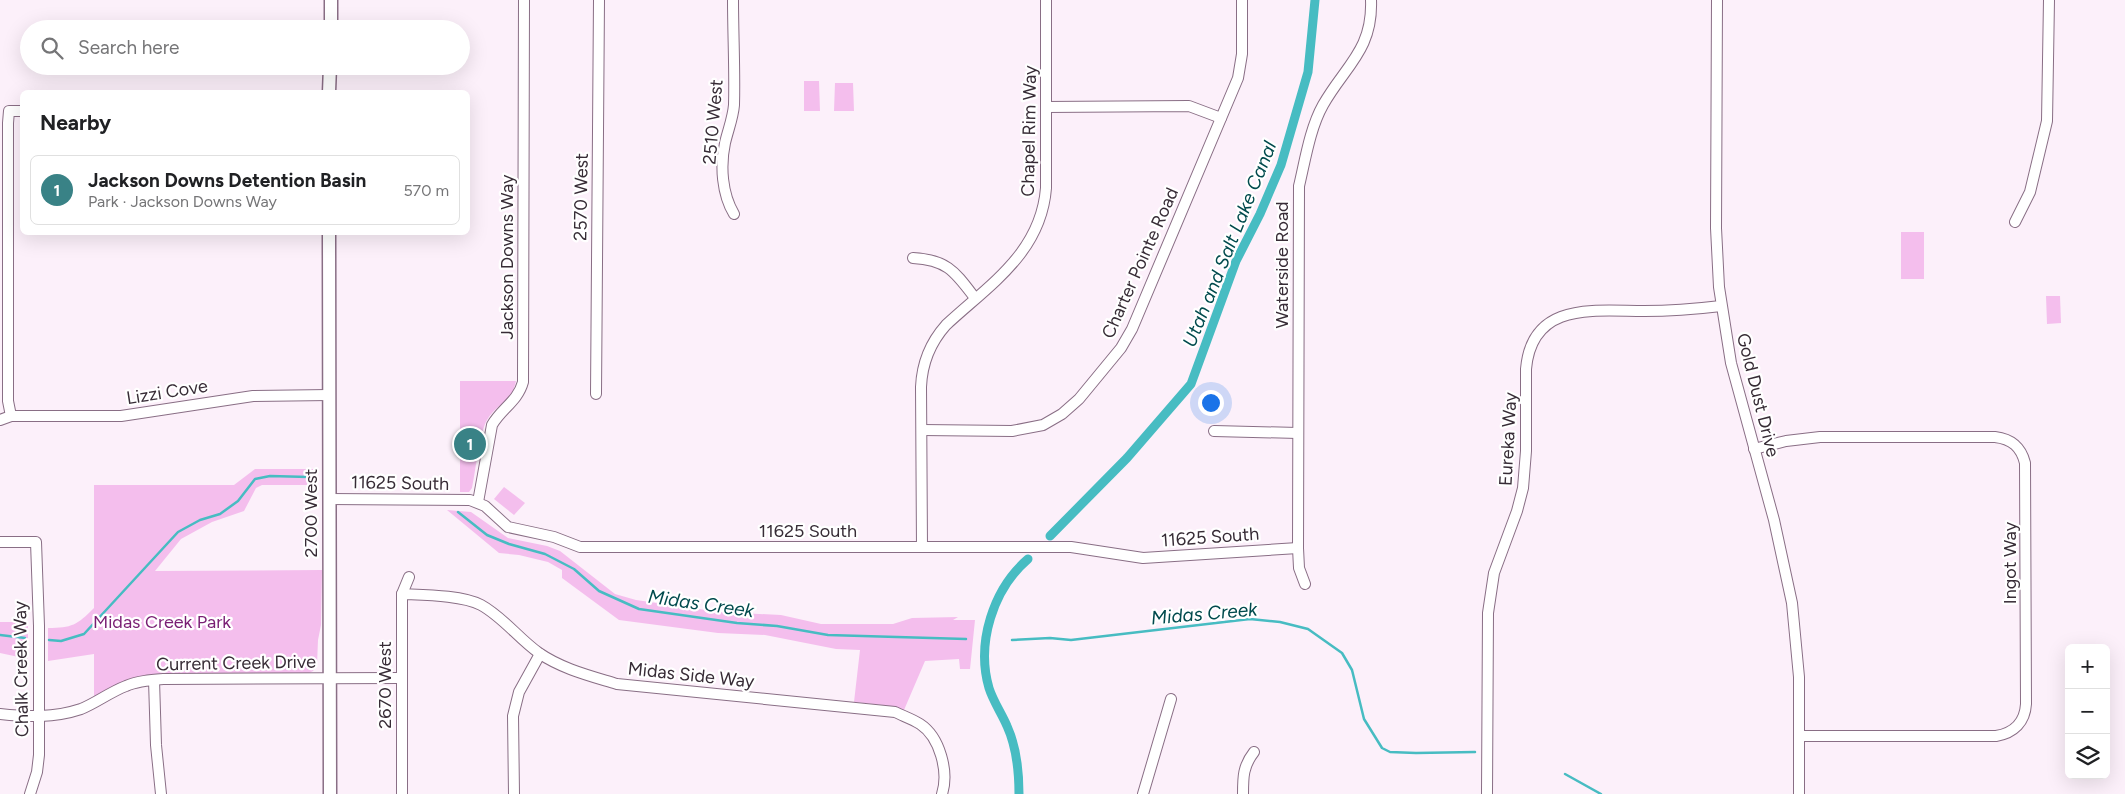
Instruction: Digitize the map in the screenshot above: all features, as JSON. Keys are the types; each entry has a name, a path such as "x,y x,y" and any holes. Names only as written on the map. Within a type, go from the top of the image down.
{"main road":[{"path":"330,0 331,20"},
{"path":"329,90 330,75"},
{"name":"2700 West","path":"329,235 330,794"}],"street":[{"name":"Jackson Downs Way","path":"478,502 492,425 517,397 523,382 524,0"},
{"name":"2570 West","path":"596,394 600,0"},
{"name":"2510 West","path":"733,0 734,103 725,143 724,192 727,204 734,214"},
{"name":"Chapel Rim Way","path":"922,547 922,379 927,354 940,332 1017,259 1039,225 1044,207 1046,188 1046,0"},
{"name":"Charter Pointe Road","path":"922,430 1022,430 1043,425 1071,407 1127,339 1238,78 1241,62 1242,0"},
{"name":"Waterside Road","path":"1305,584 1299,568 1298,548 1299,186 1308,146 1322,106 1359,55 1368,33 1371,0"},
{"name":"Gold Dust Drive","path":"1717,0 1716,241 1721,306 1731,363 1778,537 1792,603 1799,677 1799,794"},
{"path":"2015,222 2030,192 2047,121 2049,0"},
{"path":"1046,107 1189,106 1221,118"},
{"path":"10,416 8,401 9,111 20,111"},
{"path":"913,258 933,259 944,263 952,269 975,298"},
{"name":"Eureka Way","path":"1487,794 1487,633 1489,600 1494,573 1517,511 1523,488 1526,451 1527,364 1534,340 1540,331 1556,318 1578,311 1666,311 1721,306"},
{"name":"Lizzi Cove","path":"0,420 10,416 121,416 253,396 329,395"},
{"path":"1214,431 1298,433"},
{"name":"Ingot Way","path":"1754,449 1786,441 1820,437 1996,438 2014,443 2022,452 2026,463 2026,704 2025,714 2019,724 2009,732 1996,736 1799,736"},
{"name":"11625 South","path":"329,499 388,498 478,502 508,526 554,537 580,547 1082,547 1143,558 1298,548"},
{"name":"Chalk Creek Way","path":"0,542 36,542 39,626 38,764 30,794"},
{"name":"2670 West","path":"402,794 402,594 409,577"},
{"name":"Midas Side Way","path":"402,594 446,596 480,604 507,624 540,654 575,671 617,684 895,712 920,724 935,739 942,760 944,787 942,794"},
{"path":"514,794 513,716 519,692 540,654"},
{"name":"Current Creek Drive","path":"0,714 39,717 69,713 126,686 154,680 401,678"},
{"path":"154,680 156,745 161,794"},
{"path":"1143,794 1171,700"},
{"path":"1243,794 1243,771 1247,761 1254,752"}],"green space":[{"path":"804,81 819,81 820,111 804,111"},
{"path":"835,83 853,83 854,111 834,111"},
{"path":"1901,232 1924,232 1924,279 1901,279"},
{"path":"2046,296 2060,296 2061,323 2047,324"},
{"path":"460,381 516,381 511,394 491,414 484,426 472,488 469,492 460,492"},
{"name":"Midas Creek Park","path":"255,469 313,469 313,485 262,485 256,488 244,511 212,522 181,539 155,571 322,570 321,625 317,665 313,671 309,673 152,674 127,680 94,696 94,654 48,661 48,628 74,624 94,608 94,485 234,485"},
{"path":"504,487 525,503 514,515 494,499"},
{"path":"447,510 471,512 508,538 547,546 560,551 615,594 636,600 720,612 781,615 821,624 893,624 912,618 958,617 953,620 975,620 970,669 960,669 959,659 925,661 904,710 883,705 854,702 860,650 836,649 765,635 718,633 619,620 562,578 562,570 548,562 519,555 499,553"},
{"path":"0,622 28,622 28,659 0,653"}],"waterway":[{"name":"Utah and Salt Lake Canal","path":"1050,536 1127,458 1191,384 1236,261 1260,214 1281,165 1308,72 1315,0"},
{"name":"Midas Creek","path":"49,640 61,641 84,634 178,532 200,520 220,514 238,501 255,479 270,476 309,477"},
{"name":"Midas Creek","path":"458,512 487,535 509,544 545,554 574,569 599,591 639,609 737,623 777,626 828,635 966,639"},
{"name":"Utah and Salt Lake Canal","path":"1019,794 1015,751 1007,726 989,688 985,653 986,635 997,601 1005,585 1028,559"},
{"name":"Midas Creek","path":"1012,640 1050,638 1071,640 1250,619 1280,622 1308,629 1342,653 1352,670 1364,719 1382,748 1390,752 1475,752"},
{"name":"Midas Creek","path":"0,635 25,638"},
{"name":"Midas Creek","path":"1565,774 1601,794"}],"place":[{"name":"Jackson Downs Detention Basin","path":"470,444"}]}
